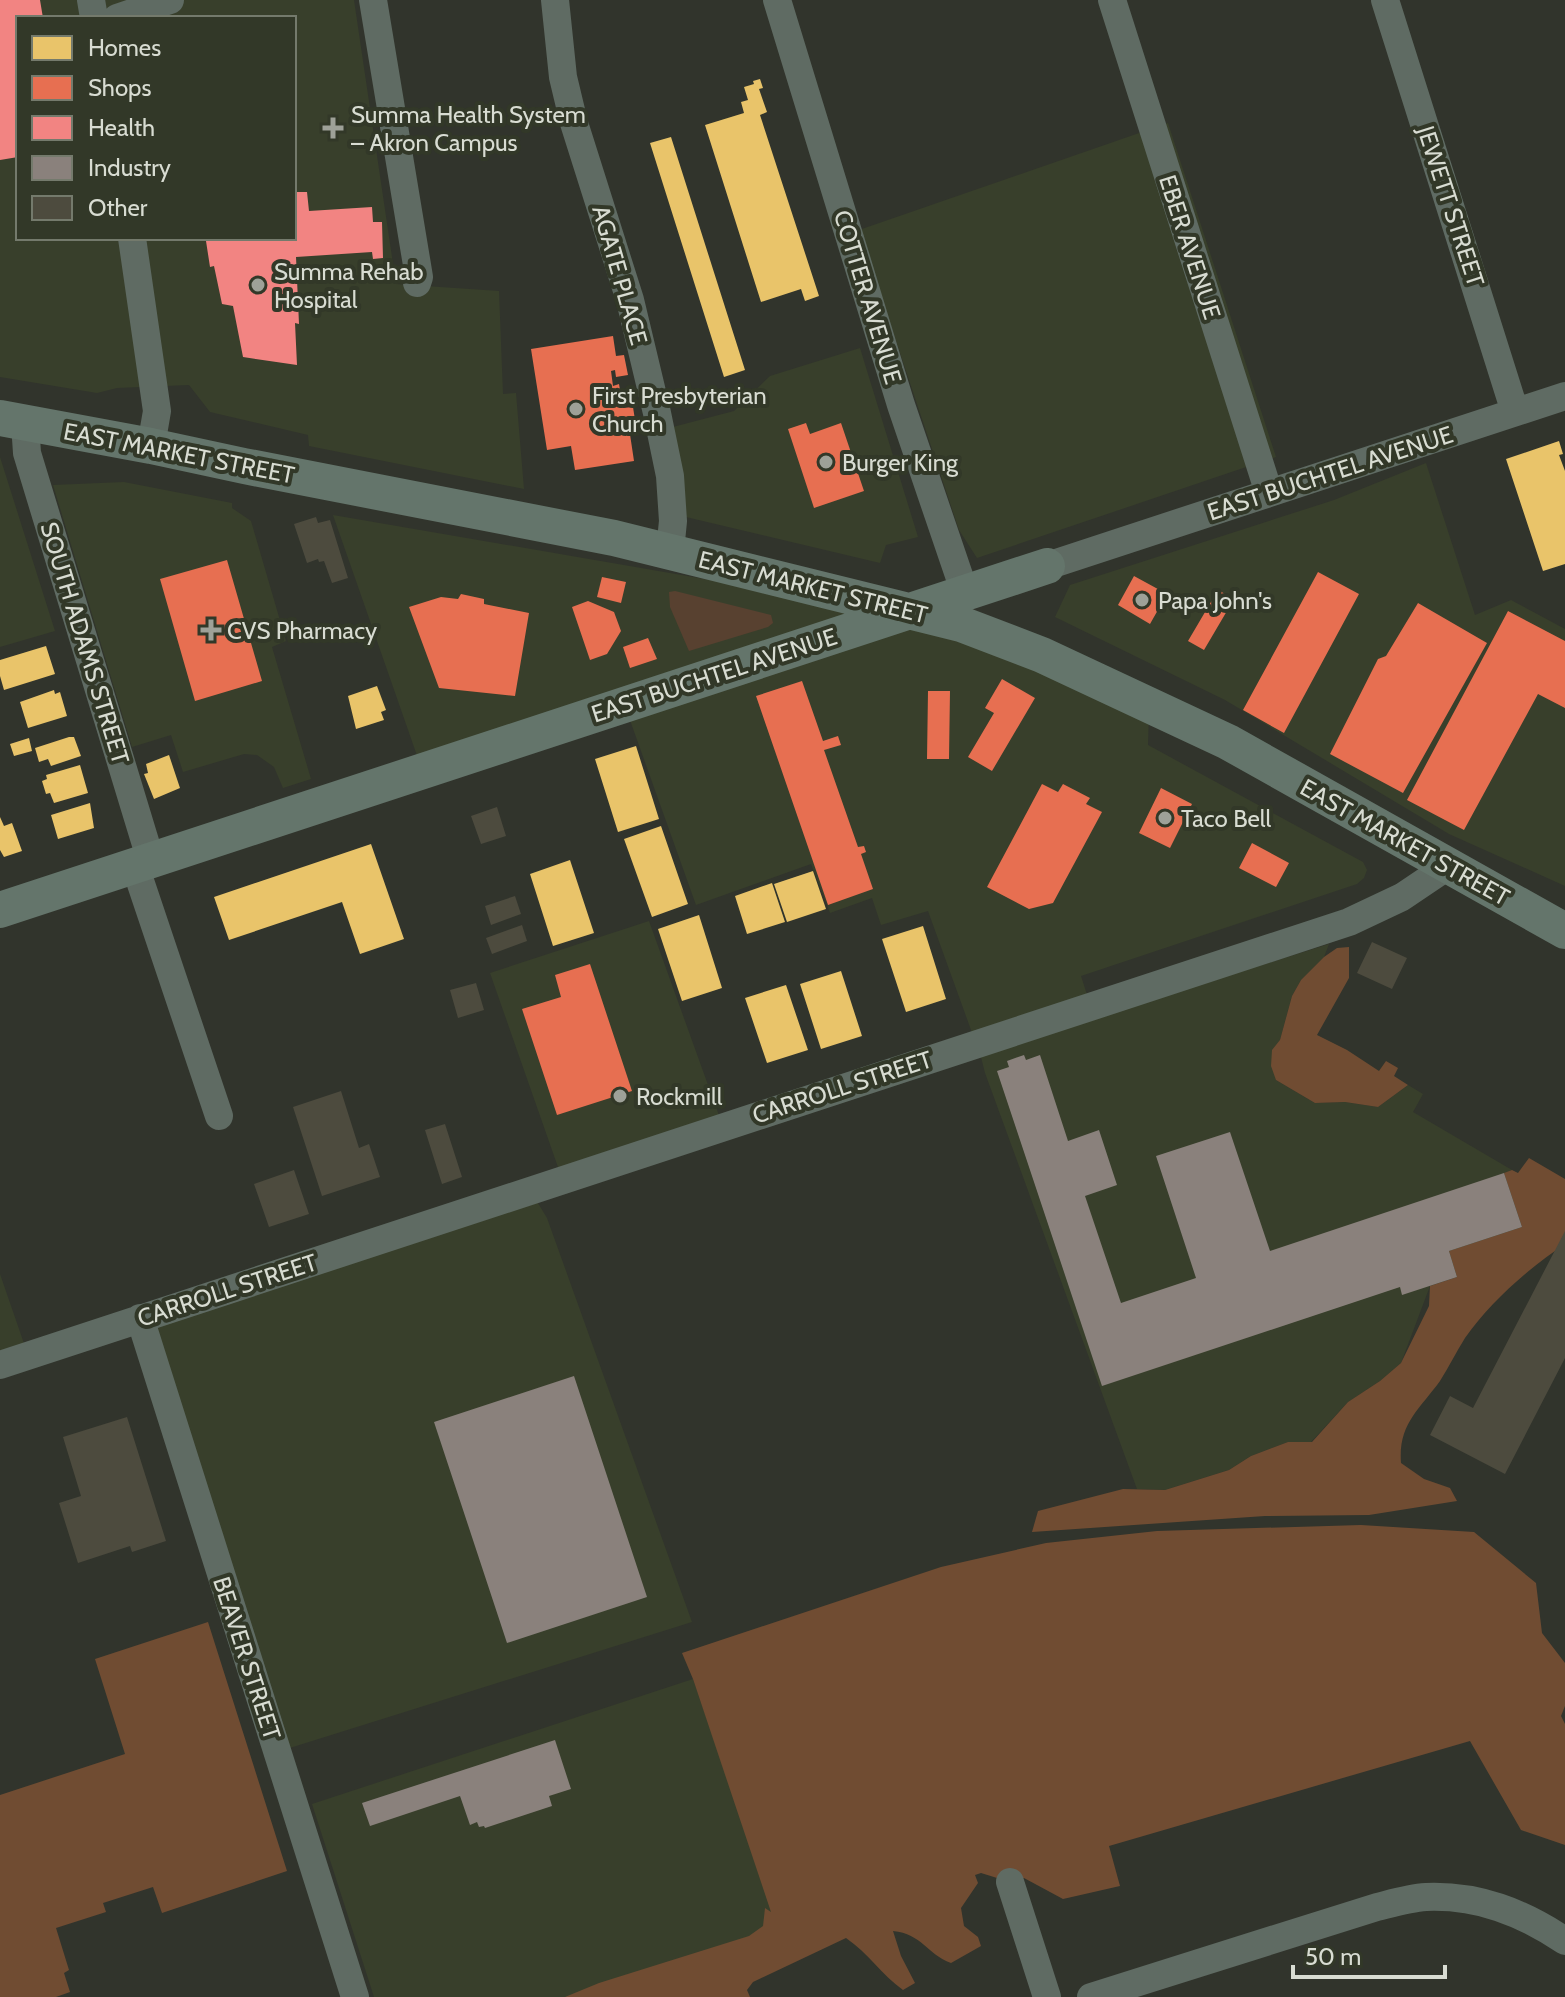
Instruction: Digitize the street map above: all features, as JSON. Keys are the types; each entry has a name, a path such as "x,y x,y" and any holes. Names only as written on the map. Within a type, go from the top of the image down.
{"main road":[{"name":"EAST MARKET STREET","path":"13,421 670,551 912,611 1004,639 1228,742 1565,931"},
{"name":"EAST BUCHTEL AVENUE","path":"0,910 1047,566"}],"street":[{"path":"123,16 170,0"},
{"path":"373,0 419,277 417,283"},
{"name":"AGATE PLACE","path":"555,0 563,77 574,123 630,300 657,413 670,476 673,521 670,551"},
{"name":"COTTER AVENUE","path":"777,0 901,405 965,593"},
{"name":"EBER AVENUE","path":"1112,0 1269,493"},
{"name":"JEWETT STREET","path":"1385,0 1515,412"},
{"path":"132,240 157,411 151,446"},
{"name":"EAST BUCHTEL AVENUE","path":"1047,566 1565,396"},
{"name":"SOUTH ADAMS STREET","path":"13,421 27,453 71,599 143,864 219,1116"},
{"name":"CARROLL STREET","path":"0,1365 1349,922 1402,897 1448,866"},
{"name":"BEAVER STREET","path":"140,1318 355,1997"},
{"path":"1010,1882 1047,1997"},
{"path":"1091,1997 1377,1907 1423,1897 1457,1898 1500,1906 1528,1917 1565,1941"}],"shaded area":[{"name":"Summa Health System – Akron Campus","path":"0,0 354,0 396,284 499,291 503,394 516,393 524,489 309,446 308,435 210,412 189,385 117,388 97,393 0,377"},
{"path":"1168,123 1276,457 977,558 959,530 859,230"},
{"path":"860,348 918,537 886,545 880,563 686,517 669,428 734,411 770,376"},
{"path":"0,457 55,631 0,647"},
{"path":"1426,463 1475,615 1511,600 1565,629 1565,886 1449,834 1225,700 1055,617 1070,585 1334,500"},
{"path":"124,482 232,503 232,508 251,521 286,641 272,647 311,779 283,788 274,767 257,755 244,754 183,772 171,735 132,747 53,485"},
{"path":"333,515 891,611 421,767"},
{"path":"669,592 771,615 773,623 689,651 670,607"},
{"path":"906,618 1149,712 1148,745 1363,862 1367,870 1364,878 1357,884 1081,976 1090,1004 975,1041 928,911 881,925 872,898 830,913 811,864 696,905 626,709"},
{"path":"649,921 721,1121 559,1170 490,973"},
{"path":"1329,944 1324,957 1301,980 1292,996 1280,1040 1276,1080 1315,1103 1345,1102 1378,1107 1408,1085 1423,1094 1413,1112 1512,1170 1505,1173 1522,1227 1457,1277 1430,1286 1401,1363 1348,1402 1311,1442 1288,1442 1251,1456 1229,1470 1165,1490 1137,1489 980,1053"},
{"path":"1349,947 1349,978 1317,1035 1379,1071 1386,1061 1398,1068 1394,1076 1408,1085 1378,1107 1345,1102 1315,1103 1276,1080 1271,1066 1272,1050 1280,1040 1292,996 1301,980 1337,948"},
{"path":"1529,1158 1565,1179 1565,1244 1511,1286 1475,1325 1440,1381 1412,1418 1403,1438 1401,1463 1424,1479 1450,1488 1457,1501 1369,1515 1265,1516 1032,1532 1038,1511 1123,1489 1165,1490 1229,1470 1251,1456 1288,1442 1312,1442 1348,1402 1401,1363 1429,1306 1430,1286 1457,1277 1449,1251 1522,1227 1504,1173 1512,1170 1518,1173"},
{"path":"530,1190 547,1218 692,1622 277,1752 140,1318"},
{"path":"0,1274 28,1355 0,1365"},
{"path":"1361,1525 1474,1532 1536,1583 1542,1633 1565,1663 1565,1706 1561,1716 1565,1724 1565,1845 1521,1830 1470,1741 1109,1846 1120,1886 1063,1899 1024,1878 1010,1882 981,1873 975,1875 978,1883 961,1908 964,1926 978,1937 981,1946 951,1963 911,1936 893,1931 915,1983 903,1990 846,1938 753,1982 747,1990 750,1997 565,1997 599,1983 749,1936 763,1926 765,1908 771,1912 682,1653 941,1567 1046,1543 1157,1531"},
{"path":"208,1622 287,1871 162,1913 153,1887 103,1903 106,1912 56,1928 69,1970 64,1973 70,1992 56,1997 0,1997 0,1795 125,1754 95,1659"},
{"path":"693,1679 782,1936 605,1997 374,1997 312,1804"}],"building: Homes":[{"path":"760,79 763,88 759,89 767,112 760,115 819,296 805,301 801,289 761,302 705,125 744,113 741,102 748,100 744,87"},
{"path":"671,137 745,370 724,377 650,143"},
{"path":"1559,441 1563,454 1559,455 1565,471 1565,564 1543,571 1506,459"},
{"path":"46,646 55,674 4,690 0,660"},
{"path":"377,686 386,710 381,712 384,720 356,729 348,696"},
{"path":"54,690 55,694 60,692 67,716 28,728 20,702"},
{"path":"74,737 81,756 51,766 48,759 39,762 35,748"},
{"path":"29,738 32,751 14,756 10,744"},
{"path":"636,746 659,819 618,832 595,759"},
{"path":"169,755 180,788 154,799 144,774 148,773 146,764"},
{"path":"80,765 88,793 54,803 50,793 46,794 42,781 47,779 46,775"},
{"path":"90,803 94,828 58,839 51,815"},
{"path":"0,817 4,826 12,823 22,851 4,857 0,850"},
{"path":"661,826 688,904 652,917 624,839"},
{"path":"371,844 404,939 360,954 342,902 229,940 214,897"},
{"path":"570,860 594,933 553,946 530,874"},
{"path":"813,871 826,909 787,922 774,884"},
{"path":"772,883 785,922 747,934 735,896"},
{"path":"699,915 722,988 682,1001 658,929"},
{"path":"923,926 946,999 906,1012 882,939"},
{"path":"841,971 862,1036 821,1049 800,984"},
{"path":"786,985 808,1050 767,1063 745,998"}],"building: Shops":[{"path":"613,336 616,356 624,355 628,375 616,377 615,370 611,371 613,386 619,384 623,408 633,407 635,420 628,421 634,461 575,470 571,446 547,450 531,349"},
{"name":"Burger King","path":"806,423 810,434 841,423 864,491 814,508 788,429"},
{"name":"CVS Pharmacy","path":"227,560 262,681 195,701 160,579"},
{"path":"1318,572 1359,594 1284,733 1243,710"},
{"name":"Papa John's","path":"1134,576 1167,594 1150,624 1118,605"},
{"path":"602,577 626,582 621,603 597,597"},
{"path":"1218,590 1234,599 1204,650 1188,641"},
{"path":"461,594 484,599 484,604 529,613 515,696 439,688 409,607 441,597 458,599"},
{"path":"588,601 614,612 621,631 607,654 590,660 572,607"},
{"path":"1418,603 1487,643 1403,793 1330,754 1378,659 1386,656"},
{"path":"1508,611 1565,641 1565,708 1538,694 1464,830 1407,800"},
{"path":"648,638 657,659 630,668 623,647"},
{"path":"1002,679 1035,698 992,771 968,757 994,713 985,708"},
{"path":"802,681 823,741 838,736 841,745 824,750 858,847 864,846 866,852 861,854 873,889 828,905 756,696"},
{"path":"928,691 950,691 949,759 927,759"},
{"path":"1042,784 1058,792 1063,784 1090,798 1086,804 1102,812 1053,903 1029,909 987,887"},
{"name":"Taco Bell","path":"1161,788 1192,804 1170,848 1139,833"},
{"path":"1252,843 1289,863 1276,887 1239,868"},
{"path":"590,964 632,1091 557,1115 522,1009 561,997 555,975"}],"building: Health":[{"path":"0,0 40,0 43,16 16,16 16,157 0,160"},
{"name":"Summa Rehab Hospital","path":"296,192 307,192 309,211 372,207 373,222 382,222 383,258 373,259 372,252 296,257 297,365 243,357 233,306 222,304 214,266 210,267 206,241 296,240"}],"building: Industry":[{"path":"1024,1055 1026,1060 1040,1055 1068,1141 1099,1130 1117,1185 1085,1196 1121,1303 1196,1278 1156,1156 1230,1132 1270,1251 1504,1173 1522,1227 1449,1251 1457,1277 1402,1295 1400,1287 1102,1386 997,1071 1009,1067 1007,1061"},
{"path":"574,1376 647,1597 507,1643 434,1422"},
{"path":"555,1740 571,1789 549,1796 552,1806 485,1828 479,1827 477,1822 470,1825 460,1796 370,1826 362,1803"}],"building: Other":[{"path":"316,517 318,523 330,520 348,578 332,583 324,561 319,562 318,559 307,563 294,524"},
{"path":"497,807 506,836 481,844 471,816"},
{"path":"515,896 521,914 491,925 485,906"},
{"path":"522,925 527,941 492,954 486,938"},
{"path":"1372,942 1407,958 1392,989 1357,973"},
{"path":"476,983 484,1010 458,1018 450,990"},
{"path":"341,1091 359,1148 369,1144 380,1177 322,1196 293,1107"},
{"path":"445,1124 462,1177 442,1184 425,1130"},
{"path":"294,1170 309,1214 269,1227 254,1184"},
{"path":"1565,1231 1565,1358 1505,1474 1430,1435 1450,1396 1473,1408"},
{"path":"127,1417 166,1541 132,1552 130,1546 78,1563 59,1503 81,1496 63,1437"}],"place":[{"name":"Summa Health System – Akron Campus","path":"333,128"},
{"name":"Summa Rehab Hospital","path":"258,285"},
{"name":"First Presbyterian Church","path":"576,409"},
{"name":"Burger King","path":"826,462"},
{"name":"Papa John's","path":"1142,600"},
{"name":"CVS Pharmacy","path":"211,630"},
{"name":"Taco Bell","path":"1165,818"},
{"name":"Rockmill","path":"620,1096"}]}
